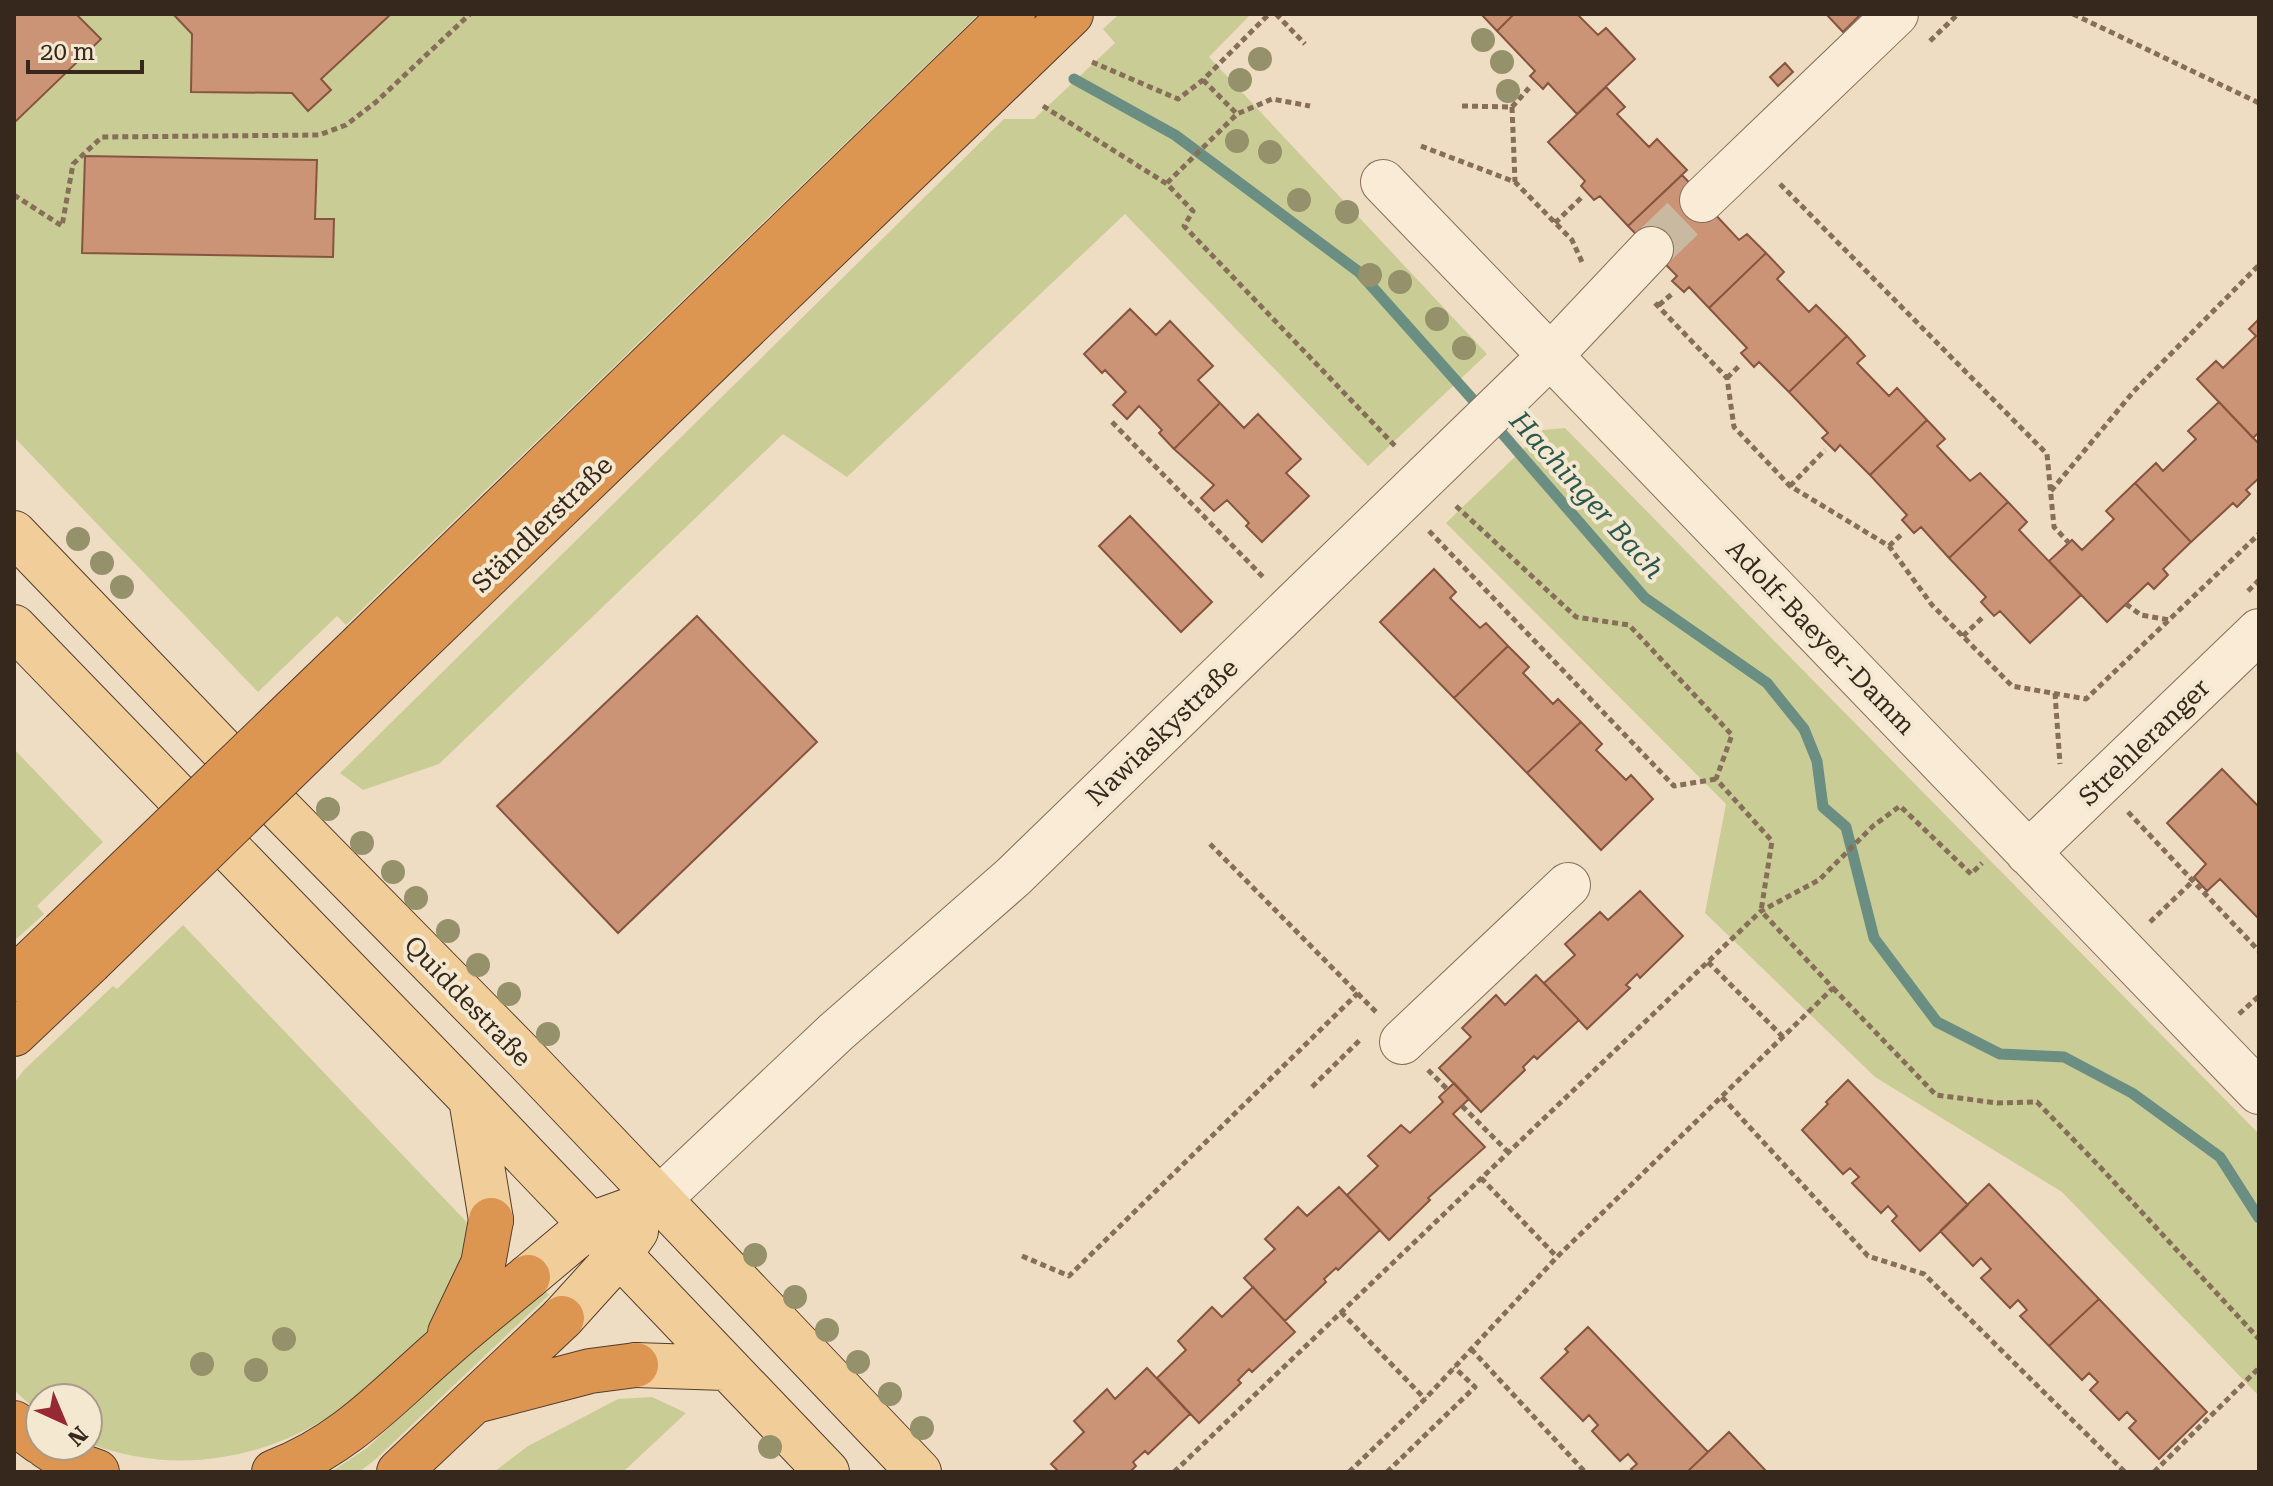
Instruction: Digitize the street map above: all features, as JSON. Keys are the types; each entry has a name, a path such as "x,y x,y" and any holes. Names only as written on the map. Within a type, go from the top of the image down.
{"highway":[{"name":"Ständlerstraße","path":"14,1052 21,994 76,948 377,656 1013,14"},
{"name":"Ständlerstraße","path":"377,656 1071,14"},
{"path":"441,1349 466,1304 483,1264 491,1220"},
{"path":"274,1472 327,1446 357,1426 387,1402 441,1349 528,1277"},
{"path":"399,1472 562,1318"},
{"path":"477,1400 590,1371 636,1365"},
{"path":"70,1462 97,1472"}],"main road":[{"name":"Quiddestraße","path":"14,533 514,1047 919,1472"},
{"path":"14,627 827,1472"},
{"path":"471,1099 491,1220"},
{"path":"528,1277 605,1240 658,1200"},
{"path":"562,1318 605,1240"},
{"path":"636,1365 725,1368"}],"street":[{"path":"1702,200 1896,14"},
{"name":"Adolf-Baeyer-Damm","path":"1383,182 2259,1092"},
{"name":"Nawiaskystraße","path":"658,1200 836,1032 1013,877 1550,356 1626,275"},
{"name":"Strehleranger","path":"2028,853 2259,631"},
{"path":"1402,1042 1568,885"}],"path":[{"path":"14,195 62,226 73,164 102,137 319,135 346,125 376,102 470,14"},
{"path":"1092,62 1178,99 1203,80 1269,14"},
{"path":"1276,14 1305,44"},
{"path":"2073,14 2259,103"},
{"path":"1203,80 1237,114"},
{"path":"1515,182 1512,107 1529,88"},
{"path":"1167,184 1237,114 1272,99 1310,106"},
{"path":"1043,106 1167,184 1193,211 1184,226 1674,786 1716,779"},
{"path":"1462,106 1512,107"},
{"path":"1421,146 1515,182 1572,240 1626,275 1727,378 1734,427 1790,486 1889,546 1932,605 2012,686 2086,699 2259,534"},
{"path":"1780,184 2047,454 2054,527 2069,543"},
{"path":"1555,223 1582,197"},
{"path":"2050,492 2134,391 2259,265"},
{"path":"1659,306 1673,293"},
{"path":"1727,378 1741,364"},
{"path":"1112,422 1292,606"},
{"path":"1790,486 1825,450"},
{"path":"1413,489 1576,617 1629,625 1732,735 1716,779"},
{"path":"1889,546 1903,533"},
{"path":"2126,604 2141,615 2169,620"},
{"path":"1963,636 1983,617"},
{"path":"2055,693 2061,771"},
{"path":"1716,779 1772,841 1761,911"},
{"path":"1174,1472 1761,911 1819,880 1873,826 1900,806 1971,874 1986,860"},
{"path":"2128,812 2259,951"},
{"path":"1210,844 1358,993 1447,1089"},
{"path":"2121,949 2193,881"},
{"path":"1761,911 1936,1095 1997,1103 2037,1102 2259,1339"},
{"path":"1708,962 1784,1038"},
{"path":"1349,1472 1423,1401 1557,1257 1833,988"},
{"path":"1022,1256 1069,1276 1358,993"},
{"path":"1312,1087 1338,1061"},
{"path":"1722,1097 1868,1256 1924,1274 2125,1472"},
{"path":"1462,1106 1508,1152"},
{"path":"1481,1178 1557,1257"},
{"path":"1341,1312 1423,1401"},
{"path":"1471,1349 1585,1472"},
{"path":"1387,1472 1475,1387 1454,1367"},
{"path":"2154,1472 2259,1368"}],"green space":[{"path":"14,14 979,14 346,625 337,616 258,692 14,437"},
{"path":"1119,14 1251,14 1209,57 1487,354 1368,466 1125,214 847,477 783,434 439,764 363,790 340,773 1004,119 1034,119 1115,43 1103,29"},
{"path":"1565,428 2259,1134 2259,1396 2062,1192 1875,1077 1705,913 1726,804 1446,523 1543,430"},
{"path":"14,749 103,842 37,906 44,914 14,941"},
{"path":"183,925 478,1234 446,1307 397,1362 365,1391 330,1416 293,1436 254,1450 214,1458 172,1460 130,1455 104,1448 104,1382 24,1382 24,1399 14,1390 14,1083 113,986 117,989"},
{"path":"541,1287 549,1295 376,1459 359,1472 331,1472 367,1448"},
{"path":"652,1397 686,1413 623,1472 494,1472 528,1446 618,1399"}],"building":[{"path":"14,14 76,14 101,39 14,123"},
{"path":"173,14 391,14 321,79 331,90 308,111 292,93 191,92 192,34"},
{"path":"1481,14 1514,14 1497,31"},
{"path":"1514,14 1577,14 1598,35 1606,28 1635,59 1577,114 1548,83 1543,89 1530,76 1535,71 1497,31"},
{"path":"1826,14 1861,14 1843,32"},
{"path":"1785,63 1793,72 1778,86 1770,77"},
{"path":"1606,87 1625,107 1617,114 1649,147 1657,139 1687,170 1628,226 1600,196 1594,200 1581,186 1585,181 1548,142"},
{"path":"85,156 317,160 315,219 334,219 333,257 82,253"},
{"path":"1682,175 1739,240 1747,234 1766,253 1709,308 1689,287 1684,292 1672,281 1677,276 1628,226"},
{"path":"1766,253 1784,272 1777,279 1809,312 1816,305 1847,336 1789,392 1759,362 1754,367 1741,353 1747,348 1709,308"},
{"path":"1130,309 1156,335 1170,321 1213,366 1198,380 1220,403 1174,449 1159,433 1162,430 1139,406 1127,419 1113,405 1126,392 1084,354"},
{"path":"2259,319 2259,432 2253,438 2197,379 2216,361 2223,368 2256,336 2249,329"},
{"path":"1847,336 1865,356 1857,363 1889,396 1897,388 1927,420 1870,475 1840,445 1835,451 1822,438 1828,433 1789,392"},
{"path":"2219,402 2259,444 2259,478 2246,490 2250,494 2237,507 2233,503 2191,542 2135,483 2156,463 2163,471 2196,439 2188,431"},
{"path":"1220,403 1244,428 1258,414 1301,459 1286,473 1309,496 1262,542 1227,500 1214,511 1201,498 1214,485 1174,449"},
{"path":"1927,420 1945,439 1937,446 1970,481 1980,473 2008,502 1949,558 1921,527 1914,533 1902,520 1907,515 1870,475"},
{"path":"2135,483 2191,542 2163,569 2168,575 2154,589 2148,583 2107,622 2049,561 2072,540 2082,550 2114,519 2106,511"},
{"path":"2008,502 2027,522 2019,530 2081,595 2030,643 2000,611 1994,616 1981,602 1986,597 1949,558"},
{"path":"1130,516 1212,602 1181,632 1099,546"},
{"path":"1434,569 1456,592 1450,598 1480,628 1486,623 1508,646 1454,698 1380,622"},
{"path":"697,616 817,742 618,933 497,806"},
{"path":"1508,646 1529,667 1523,673 1553,704 1558,699 1581,722 1527,773 1454,698"},
{"path":"1581,722 1602,744 1596,750 1626,780 1631,775 1653,799 1601,850 1527,773"},
{"path":"2222,769 2259,807 2259,919 2220,879 2207,891 2194,877 2206,864 2167,823"},
{"path":"1640,891 1683,936 1640,978 1637,974 1626,985 1630,988 1587,1029 1544,983 1575,955 1565,944 1600,912 1608,920"},
{"path":"1536,975 1579,1020 1537,1059 1534,1056 1523,1067 1525,1070 1481,1112 1439,1068 1471,1037 1462,1028 1496,995 1505,1005"},
{"path":"1848,1080 1968,1205 1920,1251 1892,1221 1897,1216 1888,1206 1881,1213 1852,1183 1859,1177 1850,1168 1843,1174 1802,1130"},
{"path":"1454,1083 1469,1099 1453,1114 1485,1147 1428,1198 1430,1200 1389,1240 1347,1195 1378,1166 1368,1156 1401,1125 1410,1133 1443,1102 1439,1097"},
{"path":"1989,1184 2099,1299 2049,1346 2020,1316 2027,1310 2018,1300 2010,1308 1981,1278 1991,1269 1981,1258 1973,1266 1940,1231"},
{"path":"1339,1187 1380,1230 1338,1270 1336,1268 1324,1279 1326,1282 1285,1321 1244,1278 1275,1249 1265,1239 1298,1207 1307,1216"},
{"path":"1253,1287 1295,1332 1252,1372 1249,1369 1238,1380 1241,1383 1199,1423 1157,1378 1186,1350 1178,1341 1212,1307 1222,1317"},
{"path":"2099,1299 2207,1412 2159,1459 2129,1428 2136,1421 2127,1412 2119,1420 2090,1390 2098,1382 2089,1373 2082,1380 2049,1346"},
{"path":"1588,1327 1708,1452 1687,1472 1634,1472 1631,1469 1637,1464 1628,1454 1620,1461 1592,1431 1598,1425 1589,1415 1583,1421 1541,1378"},
{"path":"1147,1368 1190,1414 1148,1454 1145,1451 1133,1462 1136,1466 1130,1472 1059,1472 1051,1464 1084,1432 1074,1421 1107,1389 1115,1399"},
{"path":"1729,1432 1767,1472 1687,1472"}],"waterway":[{"name":"Hachinger Bach","path":"1074,79 1175,135 1359,272 1483,411"},
{"name":"Hachinger Bach","path":"1494,424 1645,598 1767,683 1804,729 1817,761 1823,807 1846,827 1874,938 1937,1022 2000,1054 2064,1057 2132,1093 2220,1157 2259,1218"}],"tunnel":[{"path":"1651,249 1702,200"}]}
